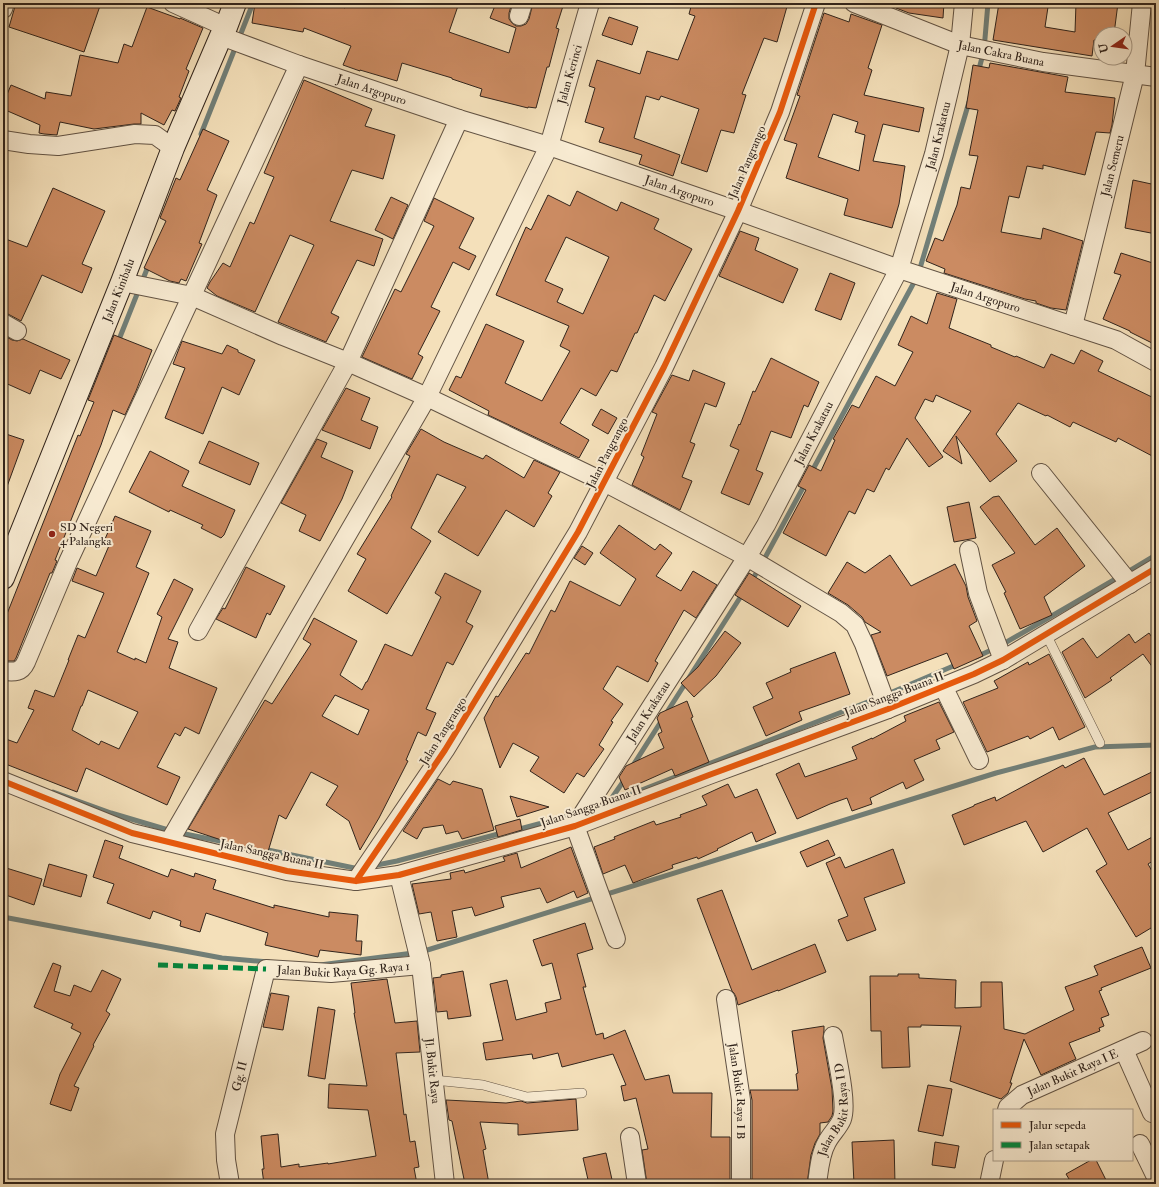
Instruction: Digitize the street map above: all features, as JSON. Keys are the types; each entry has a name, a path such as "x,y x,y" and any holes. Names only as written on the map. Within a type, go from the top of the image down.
{"street":[{"path":"3,9 5,3"},
{"name":"Jalan Argopuro","path":"173,3 224,32 299,65 459,119 549,146 738,211 899,269 1116,340 1156,362"},
{"name":"Jalan Kinibalu","path":"3,578 122,282 173,148 224,32 235,3"},
{"name":"Jalan Kerinci","path":"549,146 590,3"},
{"name":"Jalan Pangrango","path":"356,881 445,750 578,532 664,367 738,211 780,112 816,3"},
{"name":"Jalan Cakra Buana","path":"854,3 960,45 1043,62 1156,77"},
{"name":"Jalan Krakatau","path":"575,826 766,525 899,269 934,154 960,45 964,3"},
{"name":"Jalan Semeru","path":"1073,326 1135,74 1142,3"},
{"path":"3,671 19,671 23,667 68,562 299,65"},
{"path":"198,632 348,362 459,119"},
{"path":"3,140 58,146 135,134 155,135 173,148"},
{"path":"169,842 427,397 549,146"},
{"path":"122,282 192,296 283,336 348,362 427,397 604,482 747,557 841,613 856,625 888,709"},
{"path":"1041,473 1130,584"},
{"path":"969,550 978,593 1003,660"},
{"name":"Jalan Sangga Buana II","path":"3,781 132,833 287,871 356,881 399,875 575,826 888,709 974,674 1003,660 1156,568"},
{"path":"943,686 979,760"},
{"path":"575,826 616,939"},
{"name":"Jl. Bukit Raya","path":"399,875 420,961 445,1184"},
{"name":"Jalan Bukit Raya Gg. Raya 1","path":"266,969 331,973 420,961"},
{"name":"Gg. II","path":"230,1184 226,1160 225,1134 266,969"},
{"name":"Jalan Bukit Raya I B","path":"726,999 741,1100 741,1184"},
{"name":"Jalan Bukit Raya I D","path":"817,1184 822,1154 826,1143 842,1119 844,1110 833,1036"},
{"name":"Jalan Bukit Raya I E","path":"1007,1109 1022,1095 1143,1042"},
{"path":"1124,1050 1152,1113"},
{"path":"630,1137 637,1184"},
{"path":"1140,1144 1156,1177"},
{"path":"989,1184 994,1161"}],"lane":[{"path":"1046,634 1100,743"},
{"path":"434,1080 483,1085 527,1097 582,1094"}],"building":[{"path":"16,3 101,3 84,52 9,27"},
{"path":"255,3 333,3 345,8 347,3 459,3 449,32 509,53 516,28 490,18 496,3 512,3 509,19 516,26 521,26 526,24 529,19 533,3 564,3 556,28 559,29 549,67 547,67 536,108 528,108 480,96 482,89 402,63 397,81 343,65 351,46 304,28 303,32 252,23"},
{"path":"692,3 788,3 777,42 764,38 742,94 746,95 734,133 721,130 707,172 681,163 699,109 661,96 659,100 646,96 634,138 680,155 673,176 639,164 642,155 599,142 604,128 585,122 595,88 589,86 597,60 640,74 647,51 678,60 695,16 689,14"},
{"path":"896,3 944,3 943,18 909,13 896,8"},
{"path":"999,3 1025,3 1048,7 1045,27 1075,32 1076,3 1118,3 1115,26 1093,26 1092,56 993,40"},
{"path":"147,7 180,18 203,28 186,69 189,71 179,97 181,98 175,111 172,110 164,125 141,113 141,124 94,129 60,122 57,135 44,134 39,133 40,125 3,109 3,104 11,85 45,99 46,92 71,96 80,55 118,63 124,44 132,47"},
{"path":"824,13 849,22 851,14 882,25 868,68 872,70 864,95 924,108 919,132 883,124 873,161 905,166 899,204 892,228 844,215 848,199 786,178 797,144 784,140 800,96 797,95","holes":["833,114 858,122 855,132 865,135 859,171 818,157"]},
{"path":"609,17 638,27 632,45 602,35"},
{"path":"990,63 1068,77 1065,92 1115,98 1110,133 1096,132 1085,175 1043,165 1043,169 1027,166 1019,198 1009,196 1001,232 1041,239 1043,228 1083,241 1066,310 1051,308 1036,303 1036,301 1025,299 944,273 945,269 926,261 935,238 943,241 957,205 961,187 970,189 978,156 969,155 978,110 966,108 973,65 989,68"},
{"path":"304,80 372,109 365,126 395,135 383,179 352,170 330,221 383,239 374,266 357,260 331,313 339,317 326,342 278,322 314,245 290,235 255,312 217,296 207,288 223,263 230,267 250,222 254,224 274,177 264,173"},
{"path":"203,129 229,141 207,190 217,195 199,243 202,244 186,281 181,279 179,283 170,281 144,268 166,221 160,218 176,178 180,180"},
{"path":"1133,180 1156,185 1156,234 1125,228"},
{"path":"53,188 105,211 82,264 92,268 82,293 42,275 21,321 3,313 3,238 27,247"},
{"path":"577,191 617,211 621,202 659,219 654,229 692,249 665,301 654,295 617,372 611,370 596,396 581,388 560,423 589,440 579,458 488,415 489,411 449,390 456,376 461,378 486,324 524,341 505,383 542,401 570,351 560,346 569,326 496,295 526,227 531,230 548,195 570,206","holes":["566,237 609,257 583,314 557,302 563,289 545,281"]},
{"path":"391,197 408,205 393,239 375,230"},
{"path":"434,198 474,218 459,248 476,256 469,270 453,262 431,307 440,311 418,354 423,357 412,379 362,357 395,289 401,292 434,226 424,221"},
{"path":"740,231 759,238 755,250 798,269 783,303 719,276"},
{"path":"1121,253 1156,264 1156,345 1103,319 1121,275 1114,273"},
{"path":"830,273 855,283 841,320 815,310"},
{"path":"937,293 957,299 949,328 991,345 991,347 1044,368 1051,354 1074,364 1081,350 1103,361 1098,371 1156,399 1156,458 1118,438 1116,442 1073,422 1070,427 1047,415 1046,416 1018,403 996,434 1017,461 990,482 956,436 962,464 943,451 971,411 936,395 933,402 925,399 915,418 943,457 929,467 907,438 889,470 886,468 874,492 867,489 855,514 849,511 826,556 783,533 806,490 798,486 809,465 821,471 835,440 833,439 852,405 859,408 876,376 895,386 913,352 898,345 911,316 927,324"},
{"path":"3,335 17,341 23,339 70,360 61,379 40,370 30,394 3,382"},
{"name":"SD Negeri 4 Palangka","path":"114,335 152,350 125,415 113,410 101,445 55,560 57,561 52,573 50,573 16,658 14,661 3,661 3,624 78,435 80,436 94,402 88,400"},
{"path":"182,341 222,354 227,345 255,360 239,395 222,387 203,434 165,418 185,368 173,364"},
{"path":"771,358 819,382 808,407 804,405 791,438 771,431 756,470 763,473 749,505 721,493 739,450 730,446 753,391 755,392"},
{"path":"693,370 725,383 716,407 705,403 690,442 695,444 682,477 692,481 680,510 632,485 644,457 641,455 657,414 652,412 672,375 689,381"},
{"path":"346,388 370,398 361,420 378,427 370,449 322,430"},
{"path":"601,409 617,418 608,434 592,425"},
{"path":"421,429 444,442 483,459 486,455 524,478 534,460 560,472 548,493 552,496 534,527 506,510 478,556 438,532 466,487 437,474 411,528 431,541 387,614 348,591 366,559 357,554 392,497 391,496 410,456 406,454"},
{"path":"3,433 24,440 5,492 3,492"},
{"path":"317,439 327,443 321,457 353,471 342,499 320,541 299,531 306,515 281,503"},
{"path":"209,441 259,463 250,485 199,463"},
{"path":"150,451 189,471 182,486 235,510 224,535 221,538 201,528 203,525 170,510 169,512 129,492"},
{"path":"999,496 1035,545 1057,528 1085,566 1044,597 1052,615 1020,629 1004,593 1006,592 992,565 1015,553 980,507 993,497"},
{"path":"969,502 976,538 954,542 947,507"},
{"path":"115,516 151,531 136,567 149,573 117,652 146,663 162,617 157,614 174,579 193,589 168,639 178,642 169,668 217,688 199,734 185,727 180,736 175,733 157,767 180,777 167,805 86,768 77,792 3,763 3,738 17,743 34,710 28,708 35,690 54,697 78,635 85,638 104,593 72,581 77,568 96,576 111,541 105,539","holes":["88,690 138,712 119,749 101,741 99,745 72,730"]},
{"path":"619,525 655,550 660,544 672,553 656,576 681,591 693,571 717,585 696,618 684,610 655,661 658,663 648,682 617,666 603,689 623,704 611,721 613,722 599,745 604,749 584,777 577,773 564,793 530,771 539,757 513,743 500,768 484,718 496,696 498,697 526,653 529,654 551,610 555,612 570,581 620,606 636,579 600,553"},
{"path":"582,546 593,553 585,565 574,558"},
{"path":"890,555 911,586 955,564 966,586 968,597 977,621 969,626 983,656 954,669 947,653 887,676 871,635 881,632 865,622 862,617 848,605 828,593 847,562 865,573"},
{"path":"246,567 285,586 270,615 267,613 256,638 216,619 223,608 225,609"},
{"path":"445,573 481,591 466,622 473,626 453,665 447,662 426,709 436,713 426,736 418,732 406,760 408,761 379,818 360,850 349,821 326,805 338,786 311,772 286,819 279,815 267,855 188,829 265,700 272,704 311,644 303,639 314,618 357,641 340,675 362,690 385,644 412,656 441,597 435,593","holes":["335,695 369,710 358,735 322,716"]},
{"path":"749,573 801,606 788,627 735,595"},
{"path":"725,631 741,643 716,676 694,697 681,683 698,667"},
{"path":"1149,633 1156,643 1156,672 1143,654 1110,678 1112,680 1085,698 1062,652 1083,638 1097,658 1129,634 1135,643"},
{"path":"835,652 850,694 799,712 802,720 766,736 753,707 773,698 766,683 791,672 790,669"},
{"path":"1049,654 1085,727 1059,740 1053,727 1030,739 1028,736 987,752 963,702 998,688 994,681 1028,662 1029,665"},
{"path":"687,701 693,717 691,718 709,762 675,776 672,769 625,790 619,777 626,766 664,748 658,734 662,732 657,718 660,713"},
{"path":"939,702 954,732 936,740 940,749 914,760 924,780 906,789 903,782 870,798 872,804 852,811 847,798 797,819 776,774 799,763 805,777 857,759 852,747 872,739 906,721 904,716"},
{"path":"1084,758 1104,795 1156,770 1156,790 1108,813 1128,850 1156,835 1156,859 1148,864 1156,878 1156,925 1136,937 1096,871 1107,864 1087,828 1043,852 1026,821 964,845 952,815 995,797 996,801 1063,765 1065,768"},
{"path":"438,779 450,785 453,781 482,789 494,830 462,839 458,831 446,834 443,825 423,828 417,839 403,831"},
{"path":"728,784 735,798 757,789 776,833 756,842 752,832 698,859 697,857 672,865 673,868 633,883 625,865 603,874 594,847 615,839 614,837 654,821 656,825 681,817 680,815 707,805 702,796"},
{"path":"510,796 549,807 517,817"},
{"path":"520,819 522,830 498,837 495,826"},
{"path":"105,840 123,846 119,858 168,877 171,869 194,877 195,873 216,880 213,889 274,908 274,905 329,917 329,912 358,915 356,941 362,941 361,955 320,950 318,957 265,945 268,933 206,913 200,932 180,926 181,921 153,911 150,919 107,903 114,884 93,877"},
{"path":"828,840 835,855 807,867 800,852"},
{"path":"571,847 588,893 577,898 574,891 547,903 540,888 501,897 504,907 475,916 472,907 452,911 457,937 437,941 431,912 419,914 412,884 451,879 450,873 464,870 465,873 505,861 503,857 517,853 521,868"},
{"path":"893,849 905,883 864,898 876,930 847,941 838,920 848,916 826,863 840,857 845,868"},
{"path":"49,864 87,875 81,897 43,886"},
{"path":"3,867 42,879 34,905 3,894"},
{"path":"722,890 752,970 815,944 826,972 738,1005 697,899"},
{"path":"585,923 593,949 577,954 586,987 583,987 596,1035 603,1033 604,1039 625,1030 645,1080 669,1075 673,1093 712,1093 711,1137 730,1137 730,1182 674,1180 674,1184 647,1184 642,1150 648,1149 636,1098 624,1101 621,1086 626,1085 613,1054 562,1067 558,1053 533,1059 532,1054 486,1060 483,1043 503,1040 490,984 507,980 516,1020 547,1012 545,1003 561,999 552,963 542,966 533,940"},
{"path":"1142,947 1151,968 1101,988 1102,990 1099,991 1109,1015 1101,1018 1104,1026 1099,1028 1100,1031 1069,1043 1076,1059 1041,1075 1024,1039 1010,1083 1012,1083 1008,1093 1001,1099 950,1081 961,1026 921,1025 921,1027 908,1027 910,1067 882,1068 881,1031 871,1031 870,976 919,974 919,978 956,980 955,1008 981,1007 981,982 1002,982 1004,1029 1025,1034 1074,1010 1065,987 1098,975 1094,966"},
{"path":"53,963 61,966 54,991 70,996 74,985 91,992 102,970 121,979 106,1011 110,1014 93,1045 94,1046 74,1086 79,1088 71,1111 50,1104 60,1074 81,1033 71,1028 73,1024 34,1007"},
{"path":"463,971 471,1016 448,1019 447,1011 437,1012 433,978"},
{"path":"387,979 395,1023 417,1021 420,1052 396,1053 404,1115 406,1114 410,1142 415,1141 419,1167 414,1168 417,1184 366,1184 365,1180 338,1184 264,1184 261,1136 278,1134 281,1167 299,1164 299,1167 328,1164 376,1156 368,1110 328,1108 329,1084 367,1086 354,1013 351,983"},
{"path":"271,993 289,996 283,1030 263,1027"},
{"path":"318,1007 335,1010 325,1079 308,1076"},
{"path":"824,1026 823,1038 832,1089 833,1111 828,1122 820,1123 820,1134 811,1155 807,1184 752,1183 752,1100 750,1090 798,1090 796,1074 798,1073 792,1031"},
{"path":"928,1085 952,1089 943,1136 918,1131"},
{"path":"576,1099 578,1130 518,1135 518,1124 480,1122 486,1149 483,1150 489,1184 465,1184 452,1121 449,1120 446,1100 506,1103 521,1101 527,1103"},
{"path":"894,1140 895,1184 854,1184 852,1142"},
{"path":"935,1142 959,1146 955,1168 932,1165"},
{"path":"606,1153 613,1184 589,1184 583,1158"},
{"path":"1089,1161 1096,1161 1108,1184 1072,1184 1066,1174"}],"waterway":[{"path":"201,134 253,3"},
{"path":"978,73 984,50 988,3"},
{"path":"811,473 918,275 969,102"},
{"path":"118,342 149,264"},
{"path":"751,582 805,484"},
{"path":"1126,573 1156,555"},
{"path":"976,657 998,647 1119,577"},
{"path":"632,767 743,593"},
{"path":"593,809 883,696 958,664"},
{"path":"320,965 421,952 996,773 1095,747 1156,745"},
{"path":"609,802 625,779"},
{"path":"53,792 111,813 175,832 235,844"},
{"path":"516,830 576,814"},
{"path":"372,866 397,861 502,833"},
{"path":"263,849 359,869 361,868"},
{"path":"3,917 222,958 269,962"}],"marked path":[{"path":"158,965 266,969"}],"cycle path":[{"path":"356,881 445,750 578,532 664,367 738,211 780,112 816,3"},
{"path":"3,781 132,833 287,871 356,881 399,875 575,826 888,709 974,674 1003,660 1156,568"}],"place":[{"name":"SD Negeri 4 Palangka","path":"52,534"}]}
